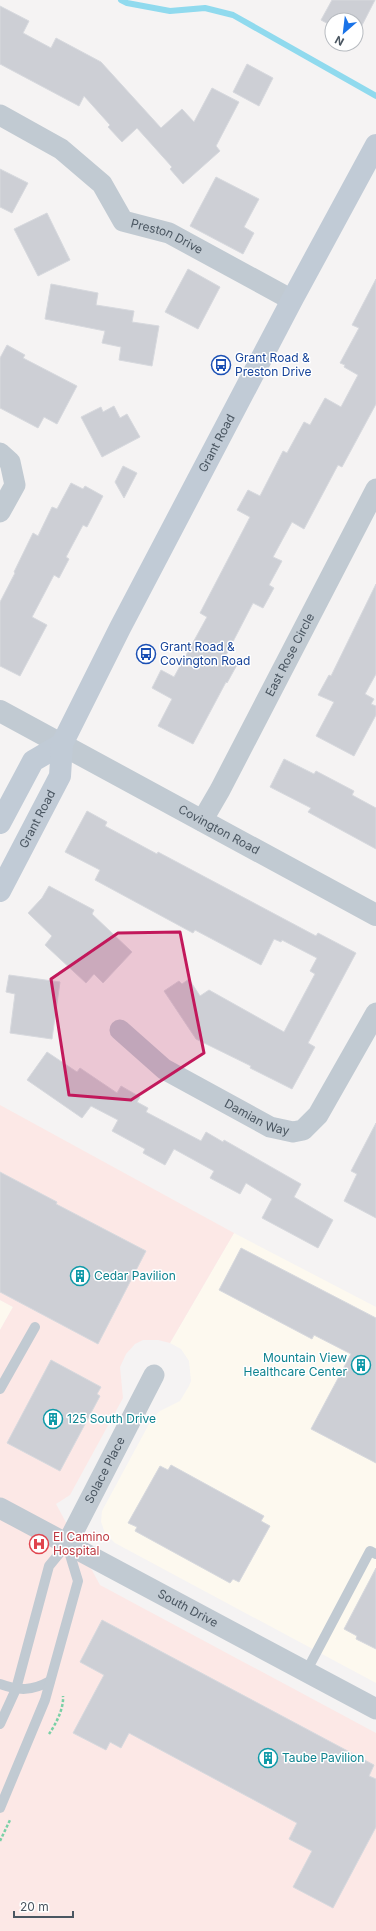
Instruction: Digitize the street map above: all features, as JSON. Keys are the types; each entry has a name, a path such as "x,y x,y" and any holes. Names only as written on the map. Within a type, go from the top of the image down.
{"main road":[{"name":"Grant Road","path":"0,892 60,776 62,744 120,628 292,300 376,145"},
{"path":"0,823 33,761 62,744"}],"street":[{"name":"Preston Drive","path":"0,115 61,148 96,178 102,184 123,221 169,233 292,300"},
{"path":"0,512 15,485 5,458"},
{"name":"East Rose Circle","path":"202,820 220,790 376,488"},
{"name":"Covington Road","path":"0,711 376,915"},
{"name":"Damian Way","path":"120,1030 164,1069 270,1127 293,1132 303,1130 318,1115 376,1013"},
{"name":"Solace Place","path":"67,1544 154,1375"},
{"name":"South Drive","path":"0,1508 376,1709"}],"lane":[{"path":"0,1389 35,1327"},
{"path":"0,1808 3,1796 44,1700 78,1581 67,1544"},
{"path":"0,1724 16,1689 50,1566 67,1544"},
{"path":"306,1672 370,1551 376,1554"},
{"path":"0,1684 16,1689 33,1689 50,1681"}],"highlighted area":[{"path":"180,932 204,1053 131,1100 69,1095 51,979 118,933"}],"shaded area":[{"name":"El Camino Hospital","path":"0,1105 234,1233 170,1343 158,1340 143,1340 135,1344 126,1354 120,1367 123,1398 70,1495 56,1504 100,1585 376,1733 376,1931 0,1931 0,1330 13,1307 0,1300"},
{"path":"234,1233 376,1307 376,1683 115,1543 105,1533 101,1522 102,1511 154,1416 160,1411 180,1401 189,1386 191,1381 189,1361 181,1349 170,1343"},
{"path":"0,1300 13,1307 0,1330"}],"building":[{"path":"332,0 375,0 364,21 364,12 325,12"},
{"path":"0,6 29,21 23,33 51,48 56,38 101,62 161,128 182,109 194,122 212,88 239,102 216,146 220,151 183,184 170,169 172,167 137,128 122,142 108,127 110,125 84,96 79,106 0,64"},
{"path":"324,15 324,22 321,20"},
{"path":"247,64 273,78 259,106 233,92"},
{"path":"0,169 28,183 12,213 0,207"},
{"path":"216,177 259,199 244,227 254,233 243,254 190,226"},
{"path":"47,213 70,260 38,276 14,229"},
{"path":"188,269 220,287 198,329 165,312"},
{"path":"376,279 376,404 342,467 338,465 304,529 292,522 273,557 282,561 269,585 274,588 263,608 253,603 225,657 238,663 227,683 226,682 193,744 158,726 172,699 152,688 161,670 174,677 207,617 200,613 250,517 237,510 248,490 260,496 283,451 287,453 304,422 310,425 325,398 341,407 358,375 340,363 359,328 352,325"},
{"path":"51,284 98,293 96,305 134,311 132,322 159,326 152,366 119,360 121,347 102,343 105,331 45,319"},
{"path":"7,345 25,355 23,358 77,386 57,424 44,417 38,428 0,408 0,358"},
{"path":"114,406 120,418 127,414 140,437 102,457 81,417 101,407 103,412"},
{"path":"123,466 137,473 124,498 115,482"},
{"path":"71,483 83,489 85,486 103,496 87,527 83,525 66,557 69,559 59,578 54,575 32,617 47,625 20,676 0,666 0,602 33,533 38,536 52,507 57,509"},
{"path":"376,584 376,674 365,694 374,699 371,704 376,706 376,715 354,756 316,736 334,702 318,695 329,675 331,676"},
{"path":"284,759 314,774 316,771 354,791 352,795 376,808 376,849 308,812 311,808 270,787"},
{"path":"87,811 107,822 105,826 157,854 158,852 316,936 318,933 356,953 308,1043 315,1047 292,1089 250,1068 251,1066 196,1039 164,991 179,981 182,984 189,979 200,996 209,990 284,1032 315,974 310,971 317,958 282,940 281,942 274,939 261,965 195,930 193,933 95,880 100,870 65,852"},
{"path":"49,886 94,910 92,914 132,952 103,983 94,974 86,983 45,945 52,936 28,913 42,898"},
{"path":"9,975 60,982 52,1039 10,1033 15,994 6,992"},
{"path":"47,1052 77,1072 80,1068 117,1093 121,1086 140,1097 137,1102 148,1108 146,1112 201,1141 206,1132 223,1142 224,1140 301,1184 294,1197 333,1220 318,1248 262,1218 272,1199 246,1183 240,1194 210,1178 214,1171 174,1149 165,1165 143,1153 145,1149 112,1131 118,1120 91,1106 82,1118 27,1080"},
{"path":"376,1123 376,1218 344,1201 357,1174 351,1171"},
{"name":"Cedar Pavilion","path":"0,1172 57,1202 56,1204 146,1251 98,1344 0,1292"},
{"name":"Mountain View Healthcare Center","path":"241,1248 376,1318 376,1463 311,1429 351,1354 314,1335 312,1339 219,1290"},
{"name":"125 South Drive","path":"51,1360 101,1387 97,1394 100,1396 60,1471 7,1443"},
{"path":"171,1465 264,1516 261,1521 270,1526 239,1582 233,1579 230,1583 135,1531 137,1527 128,1523 160,1466 168,1470"},
{"path":"376,1568 376,1649 356,1639 357,1636 344,1629"},
{"name":"Taube Pavilion","path":"102,1620 374,1765 369,1776 376,1779 376,1827 333,1908 293,1887 312,1851 289,1839 297,1823 129,1733 121,1748 110,1742 106,1750 73,1733 104,1675 80,1662"}],"waterway":[{"path":"121,0 127,3 170,11 205,8 233,15 376,96"}],"place":[{"name":"Grant Road & Preston Drive","path":"221,365"},
{"name":"Grant Road & Covington Road","path":"146,654"},
{"name":"Cedar Pavilion","path":"80,1276"},
{"name":"Mountain View Healthcare Center","path":"361,1365"},
{"name":"125 South Drive","path":"53,1419"},
{"name":"El Camino Hospital","path":"39,1544"},
{"name":"Taube Pavilion","path":"268,1758"}]}
